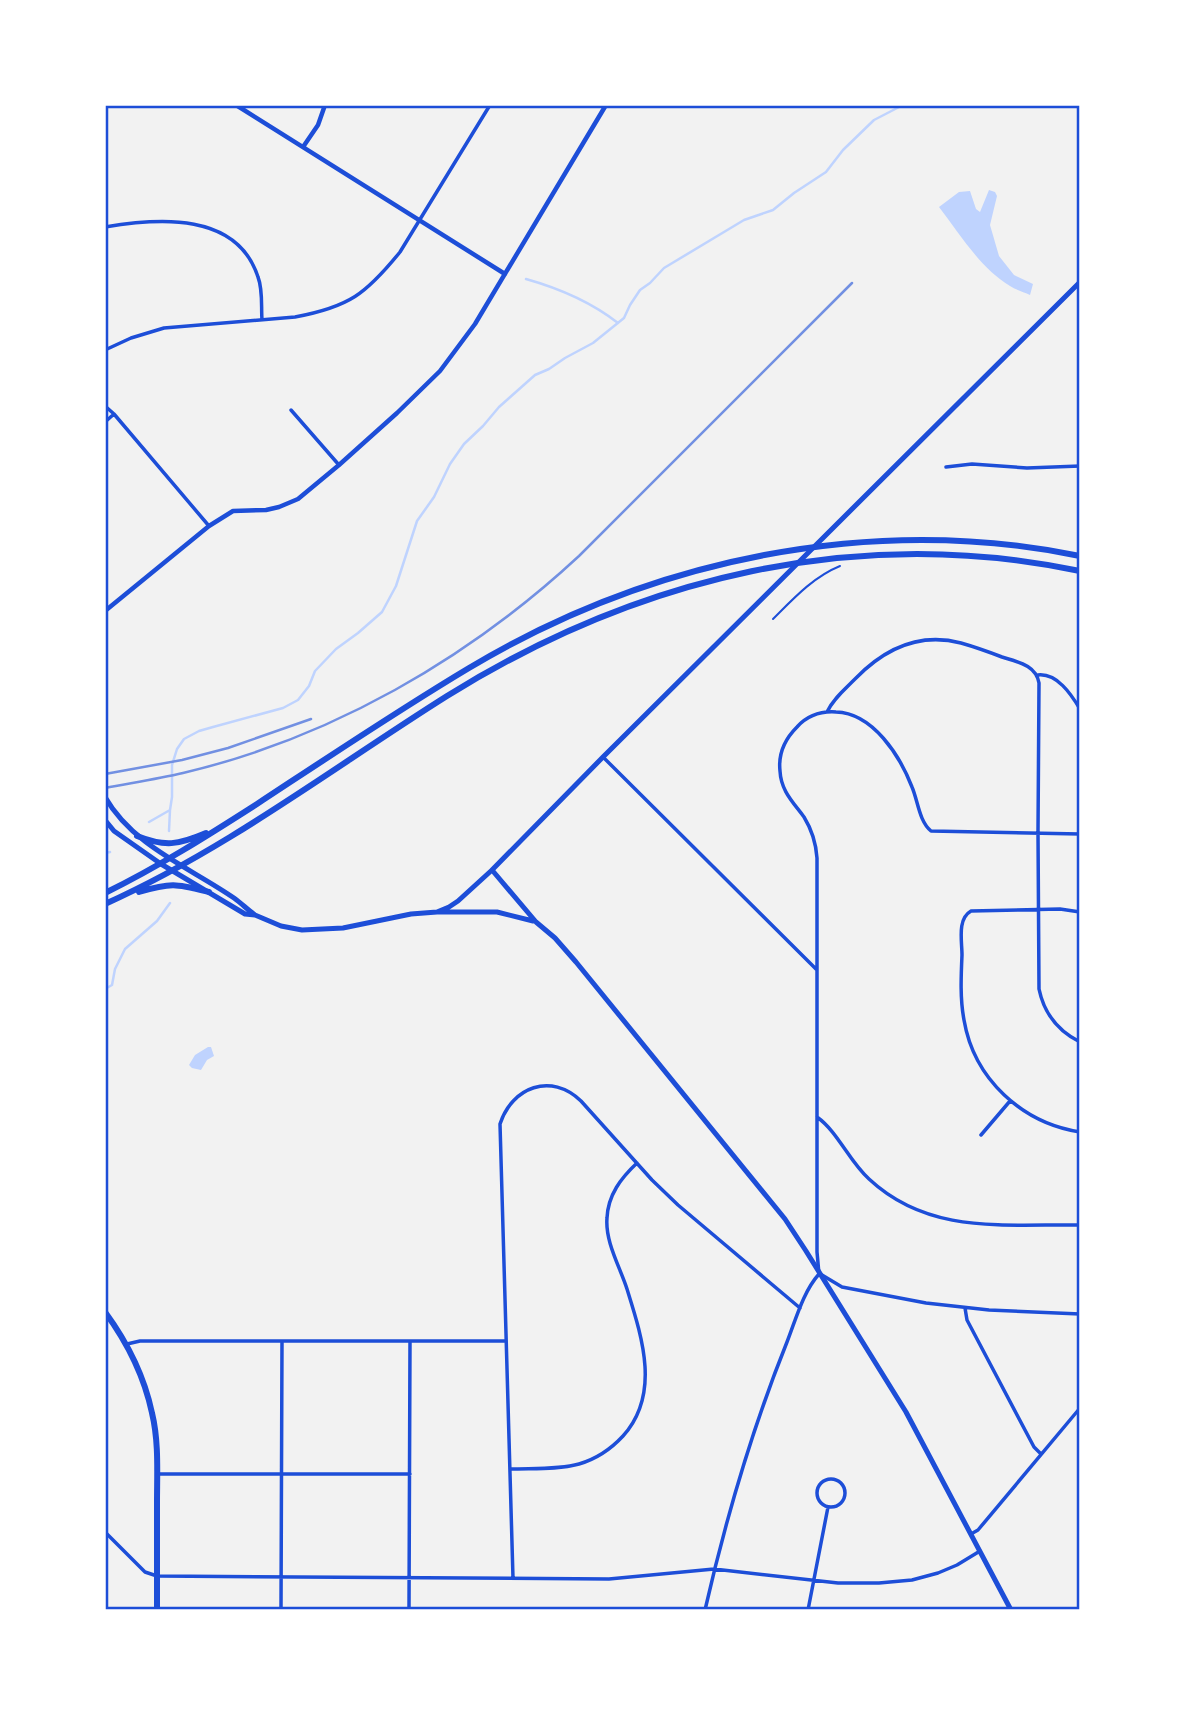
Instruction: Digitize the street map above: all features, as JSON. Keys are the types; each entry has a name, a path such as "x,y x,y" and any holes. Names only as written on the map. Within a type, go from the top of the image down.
{"highway":[{"path":"105,890 123,884 170,859 436,688 498,652 599,604 677,577 740,560 818,546 898,539 967,540 1080,556"},
{"path":"105,904 181,866 449,695 536,646 594,620 670,592 748,571 804,561 882,554 1007,558 1080,571"},
{"path":"137,835 156,842 173,844 221,827"},
{"path":"117,899 172,884 209,892"},
{"path":"105,1312 127,1344 145,1386 152,1414 158,1475 157,1610"}],"main road":[{"path":"437,912 458,901 492,870 1080,282"},
{"path":"105,797 122,821 137,835 170,859 235,898 255,915"},
{"path":"105,820 114,831 172,871 246,914 281,926 313,930 343,928 411,914 437,912 497,912 536,922"},
{"path":"492,870 536,922 555,937 769,1198 806,1251 891,1387 1011,1610"}],"street":[{"path":"236,105 505,274"},
{"path":"303,147 318,125 324,105"},
{"path":"105,350 131,338 164,328 316,313 347,302 382,274 400,252 490,105"},
{"path":"105,613 209,526 233,511 266,510 286,505 313,489 440,371 475,324 606,105"},
{"path":"105,227 131,222 183,222 209,228 228,237 243,249 258,276 262,320"},
{"path":"105,406 209,526"},
{"path":"291,410 339,465"},
{"path":"105,422 114,414"},
{"path":"947,467 972,464 1027,468 1080,466"},
{"path":"827,712 832,702 873,662 890,651 915,642 934,640 960,643 1034,669 1039,682 1038,982 1046,1010 1060,1028 1080,1042"},
{"path":"1038,675 1049,675 1055,679 1080,709"},
{"path":"819,1274 818,868 816,845 811,831 805,818 785,793 781,779 779,764 784,744 806,719 816,714 841,712 853,715 870,726 891,750 908,778 929,830 1080,834"},
{"path":"603,757 817,970"},
{"path":"1080,912 974,910 967,914 963,920 962,1001 966,1030 973,1052 995,1086 1010,1101 1041,1121 1080,1132"},
{"path":"513,1578 500,1124 507,1107 520,1094 543,1086 564,1089 581,1101 636,1163 681,1208 800,1308"},
{"path":"981,1135 1010,1101"},
{"path":"817,1117 829,1128 865,1176 914,1210 944,1220 964,1223 1080,1225"},
{"path":"510,1469 580,1464 610,1448 627,1432 641,1407 647,1376 644,1355 627,1291 608,1236 607,1222 611,1196 636,1163"},
{"path":"819,1274 842,1287 909,1300 1024,1313 1080,1314"},
{"path":"705,1610 725,1525 774,1374 811,1282 819,1274"},
{"path":"965,1308 967,1320 1034,1447 1041,1454"},
{"path":"127,1344 140,1341 506,1341"},
{"path":"281,1610 282,1341"},
{"path":"409,1610 410,1341"},
{"path":"971,1534 978,1530 1080,1408"},
{"path":"158,1475 410,1474"},
{"path":"834,1479 842,1484 845,1494 839,1505 828,1507 819,1501 817,1490 824,1481 834,1479"},
{"path":"808,1610 828,1507"},
{"path":"105,1532 145,1572 157,1576 609,1579 714,1569 838,1583 879,1583 912,1580 939,1573 980,1551"}],"path":[{"path":"772,619 810,583 845,564"}],"water":[{"path":"989,190 997,196 990,225 999,256 1014,275 1033,284 1030,295 1010,286 989,270 939,207 959,192 970,191 976,209 980,212"},
{"path":"211,1047 214,1056 207,1060 201,1070 192,1068 189,1065 195,1055"}],"waterway":[{"path":"169,831 172,765 177,749 184,739 199,731 283,708 298,700 309,686 315,671 336,649 382,612 396,586 417,521 464,444 499,407 535,375 593,343 624,318 640,290 664,268 744,220 773,210 826,172 843,150 874,120 903,105"},
{"path":"526,279 574,297 618,323"},
{"path":"149,822 170,810"},
{"path":"105,853 110,852"},
{"path":"105,989 112,985 115,969 125,949 157,921 170,903"}],"railway":[{"path":"105,788 183,773 292,739 395,690 444,661 491,628 579,556 852,283"},
{"path":"105,774 182,760 228,748 311,719"}]}
